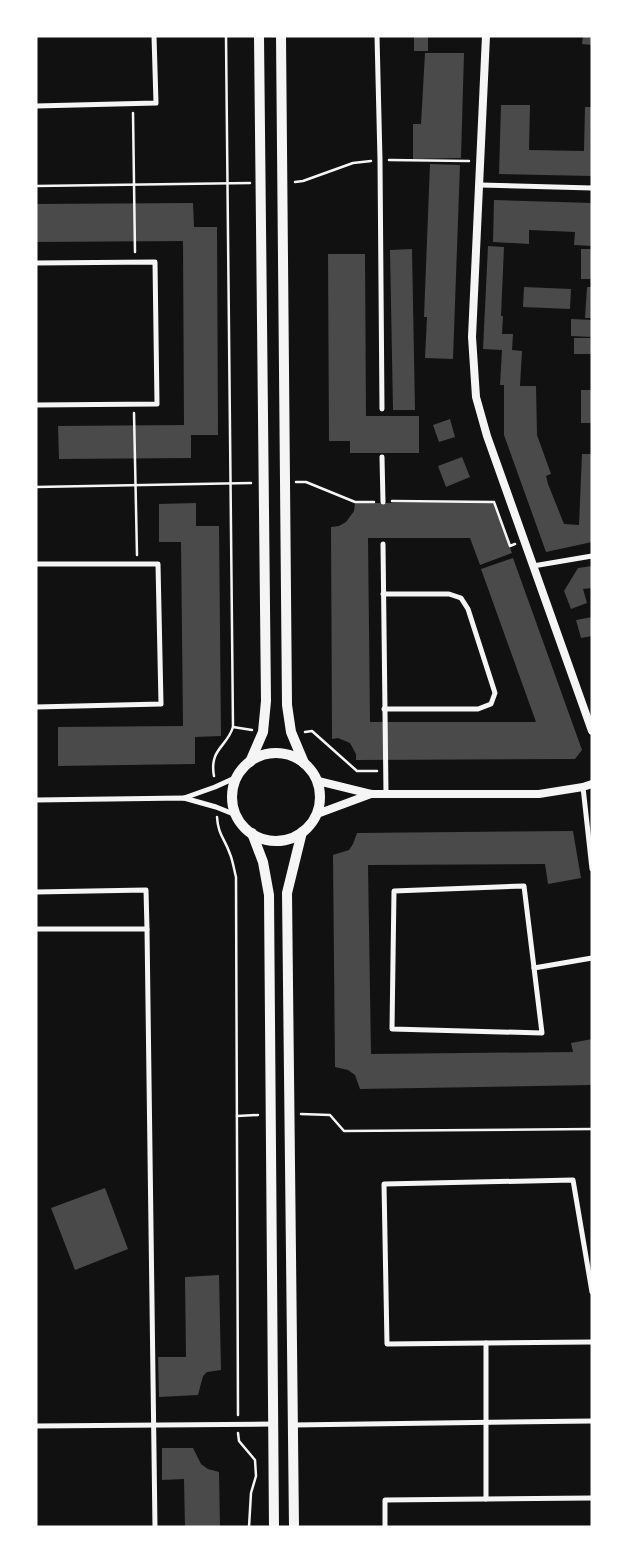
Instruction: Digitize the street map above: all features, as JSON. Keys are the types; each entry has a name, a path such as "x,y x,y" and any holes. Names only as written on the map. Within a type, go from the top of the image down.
{"main road":[{"path":"250,762 263,755 277,753 291,755 304,763 312,771 318,781 320,804 311,824 302,832 291,838 278,840 264,839 252,833 243,825 236,815 233,802 233,790 237,777 250,762 263,732 265,717 259,36"},
{"path":"281,36 288,718 291,732 304,763"},
{"path":"294,1527 287,893 302,832"},
{"path":"252,833 262,862 269,895 274,1527"}],"street":[{"path":"36,106 156,103 154,36"},
{"path":"377,36 382,409"},
{"path":"486,36 472,337 476,397 487,436 592,731"},
{"path":"480,185 592,188"},
{"path":"36,263 156,262 157,404 36,405"},
{"path":"382,458 383,502"},
{"path":"383,544 382,594 386,794"},
{"path":"533,566 592,556"},
{"path":"36,564 158,564 161,704 36,707"},
{"path":"382,594 448,594 461,598 468,609 495,693 491,704 478,708 384,709"},
{"path":"184,798 216,787 237,777"},
{"path":"318,781 371,794 539,794 592,784"},
{"path":"582,787 592,869"},
{"path":"317,814 371,794"},
{"path":"36,800 184,798 236,815"},
{"path":"524,886 534,968 542,1033 392,1029 394,891 524,886"},
{"path":"36,892 146,890 155,1527"},
{"path":"36,929 147,929"},
{"path":"534,968 592,958"},
{"path":"592,1292 574,1180 384,1184 387,1344 592,1342"},
{"path":"486,1343 486,1499"},
{"path":"293,1425 592,1421"},
{"path":"36,1426 273,1424"},
{"path":"385,1527 385,1500 592,1498"}],"path":[{"path":"132,104 135,262"},
{"path":"282,182 303,181 353,163 380,160 481,161"},
{"path":"36,186 260,182"},
{"path":"133,404 137,564"},
{"path":"285,483 306,482 355,502 494,502 510,546 524,541"},
{"path":"36,487 263,483"},
{"path":"289,1114 330,1115 344,1132 592,1129"},
{"path":"237,1116 270,1115"}],"building":[{"path":"414,36 428,36 428,51 414,51"},
{"path":"583,36 592,36 592,45 582,44"},
{"path":"425,53 464,53 461,158 413,159 413,124 421,124"},
{"path":"501,105 530,105 529,150 584,151 585,107 592,107 592,176 499,174"},
{"path":"430,164 460,165 453,359 425,358 427,317 424,317"},
{"path":"494,200 592,203 592,246 574,245 575,232 529,230 529,244 493,242"},
{"path":"193,203 194,227 217,227 218,435 191,435 191,458 59,459 58,426 184,425 183,241 36,242 36,204"},
{"path":"488,246 504,247 502,334 513,334 512,350 522,351 520,386 536,386 537,435 551,474 546,476 548,484 564,524 579,525 582,454 592,454 592,542 546,552 504,435 504,385 500,385 502,350 483,349"},
{"path":"412,249 415,410 393,410 390,250"},
{"path":"581,249 592,249 592,279 581,279"},
{"path":"328,254 365,254 366,416 419,416 419,453 350,453 350,441 329,441"},
{"path":"524,287 571,289 570,309 523,307"},
{"path":"587,287 592,287 592,318 585,318"},
{"path":"571,319 592,320 592,337 571,336"},
{"path":"574,338 592,338 592,354 574,354"},
{"path":"581,390 592,390 592,423 581,423"},
{"path":"450,419 455,437 439,442 433,425"},
{"path":"462,457 470,477 446,487 438,466"},
{"path":"196,503 196,526 219,526 221,736 195,737 195,764 58,766 58,727 183,726 181,542 159,542 159,504"},
{"path":"355,503 493,503 512,553 480,565 470,538 368,538 370,722 536,722 481,569 513,558 582,750 575,759 356,760 356,754 350,743 338,738 332,739 331,527 339,526 346,522 354,511"},
{"path":"592,566 592,588 583,589 587,603 571,609 564,591 578,568"},
{"path":"592,617 592,636 581,638 576,620"},
{"path":"573,831 581,878 548,884 545,864 368,865 371,1054 573,1052 571,1043 592,1039 592,1085 360,1089 355,1075 348,1070 335,1067 333,855 349,850 357,833"},
{"path":"105,1188 128,1249 75,1270 51,1208"},
{"path":"219,1275 221,1370 207,1372 203,1376 198,1395 159,1397 158,1357 186,1357 185,1277"},
{"path":"162,1448 193,1448 201,1464 208,1469 219,1472 220,1527 185,1527 184,1479 162,1480"}]}
